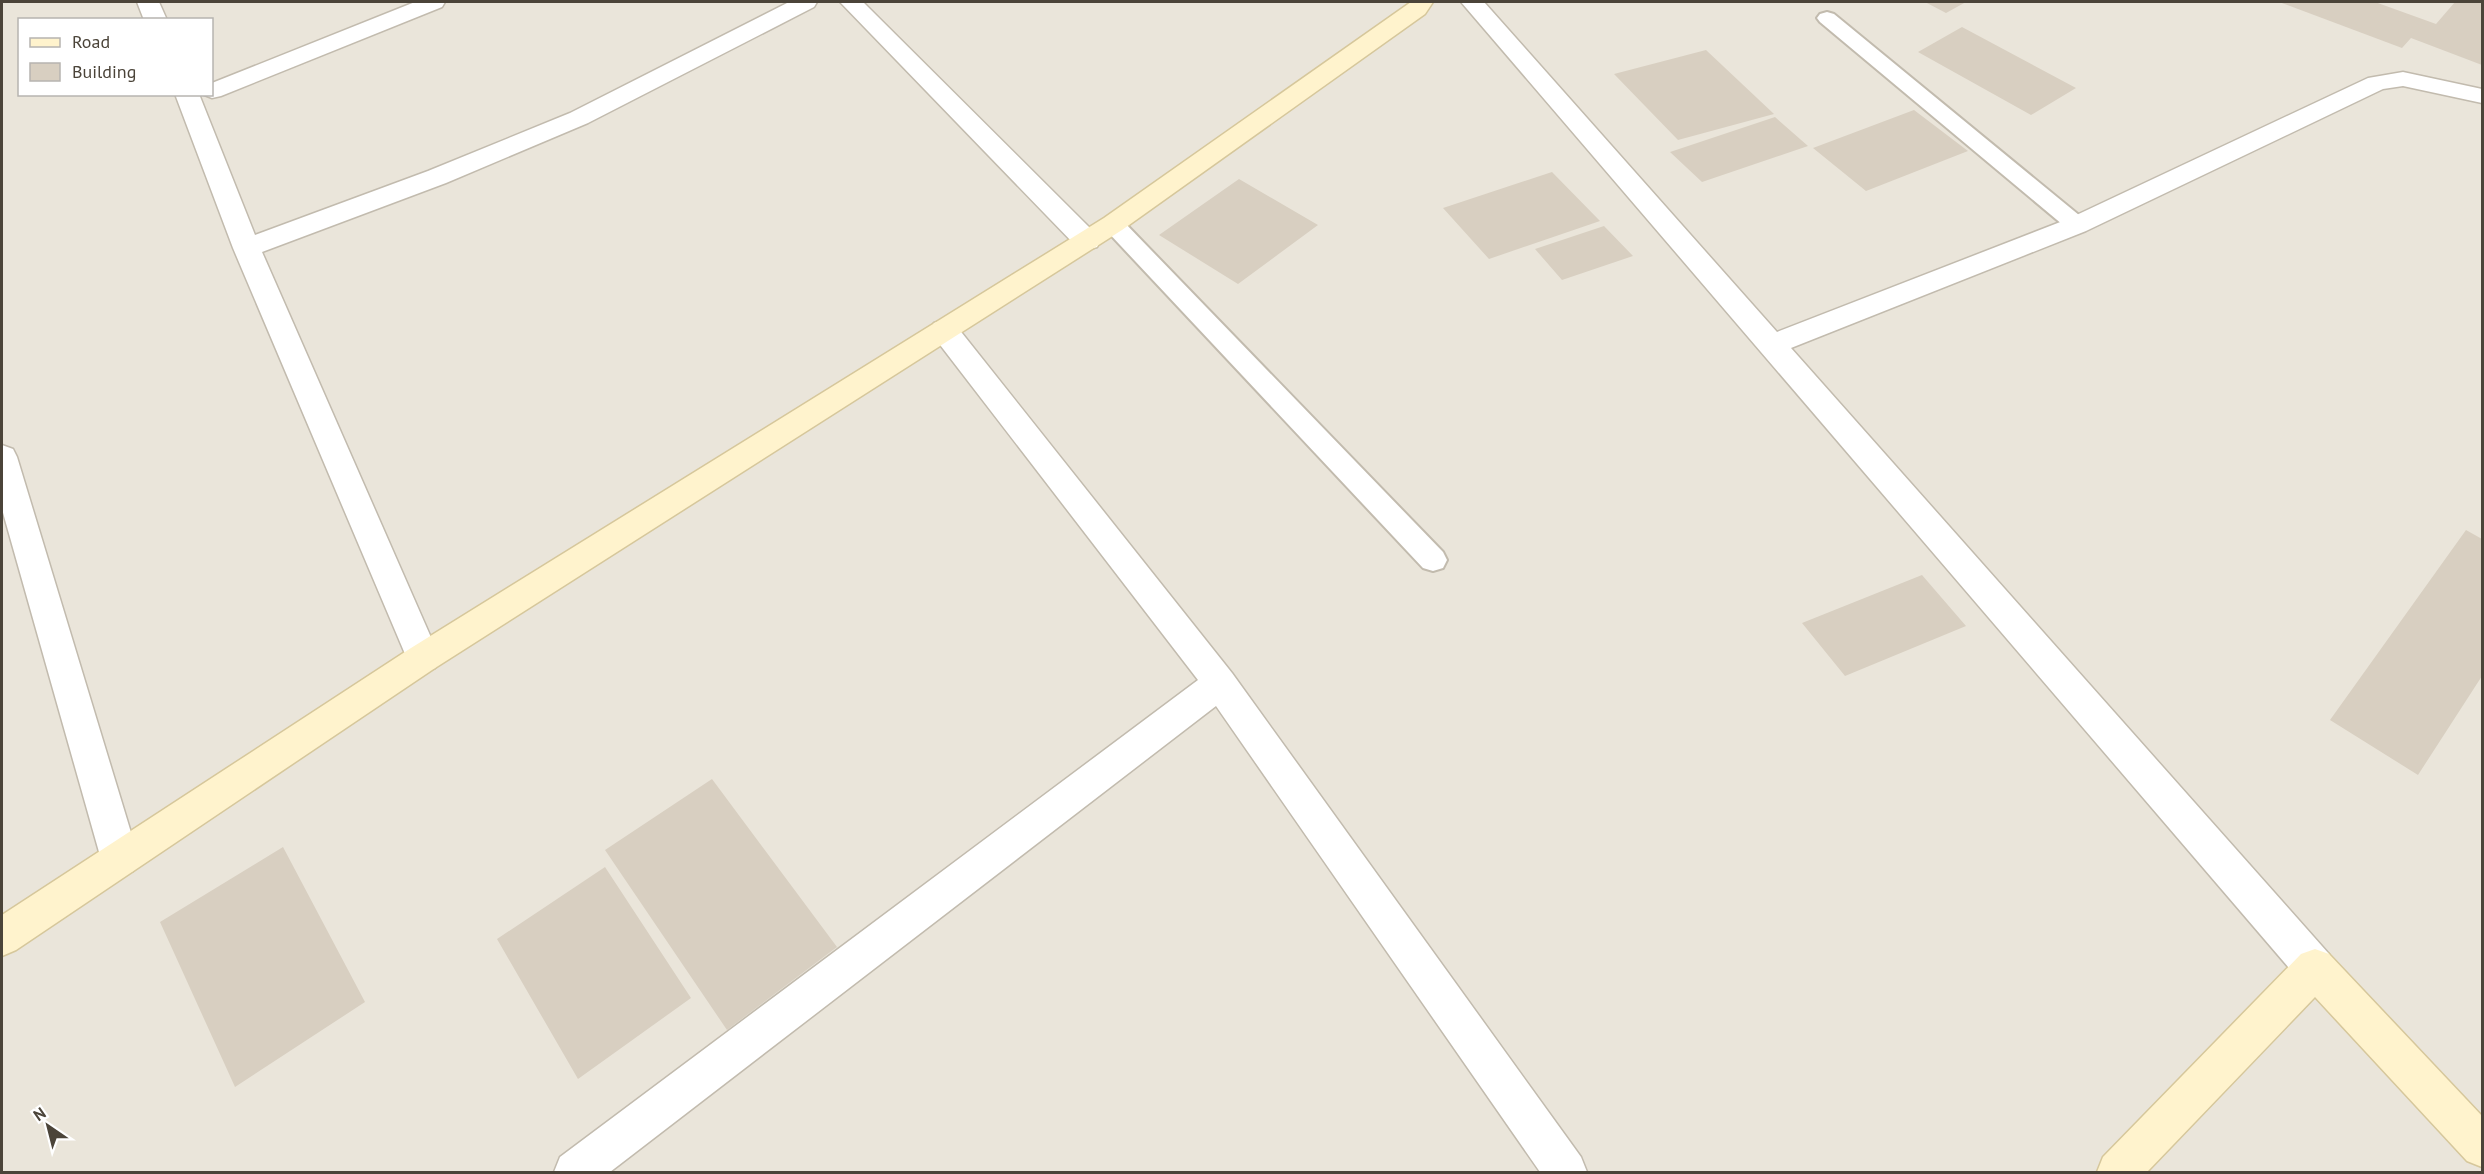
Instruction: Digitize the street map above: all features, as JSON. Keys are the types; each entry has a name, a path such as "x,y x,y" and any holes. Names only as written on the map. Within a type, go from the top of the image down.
{"street":[{"path":"148,2 155,18"},
{"path":"213,89 434,2"},
{"path":"247,248 437,177 579,118 806,2"},
{"path":"851,2 1087,241"},
{"path":"2,937 423,658 1113,225 1418,9 1422,2"},
{"path":"1472,2 1773,344 2315,968 2482,1146"},
{"path":"1773,344 2077,225 2377,83 2389,79 2403,79 2482,96"},
{"path":"197,96 247,248 423,658"},
{"path":"944,330 1220,683 1566,1173"},
{"path":"2,457 10,525 120,859"},
{"path":"574,1173 1220,683"},
{"path":"2118,1173 2315,968"}],"lane":[{"path":"1827,18 2077,225"},
{"path":"1113,225 1433,560"}],"shaded area":[{"path":"2,2 2482,2 2482,1172 2,1172"}],"building":[{"path":"1925,2 1966,2 1946,13"},
{"path":"2279,2 2375,2 2436,24 2455,2 2482,2 2482,65 2411,38 2402,48"},
{"path":"1962,27 2076,88 2031,115 1918,52"},
{"path":"1706,50 1774,114 1678,140 1614,74"},
{"path":"1914,110 1968,151 1866,191 1813,148"},
{"path":"1775,117 1808,146 1702,182 1670,152"},
{"path":"1552,172 1600,221 1489,259 1443,208"},
{"path":"1239,179 1318,225 1238,284 1159,235"},
{"path":"1604,226 1633,256 1562,280 1535,249"},
{"path":"2466,530 2482,539 2482,676 2418,775 2330,720"},
{"path":"1922,575 1966,626 1845,676 1802,623"},
{"path":"712,779 837,947 727,1030 605,850"},
{"path":"283,847 365,1002 235,1087 160,922"},
{"path":"605,867 691,998 578,1079 497,939"}]}
